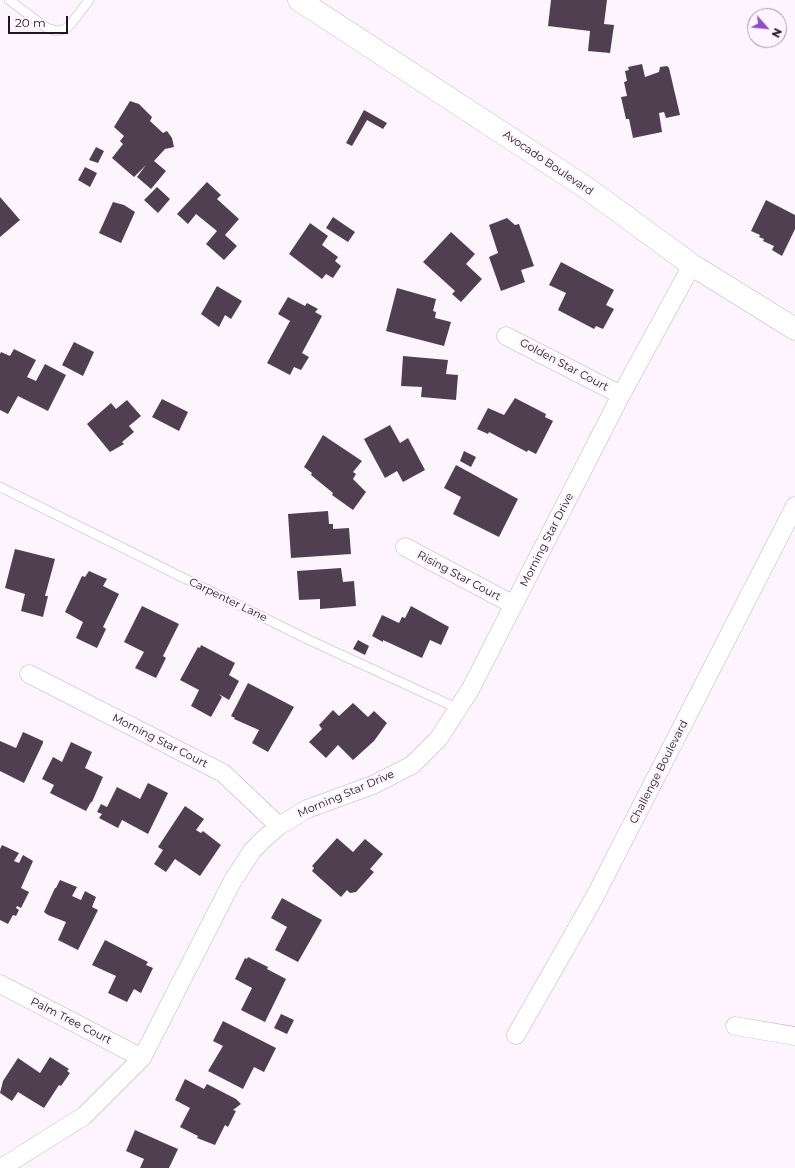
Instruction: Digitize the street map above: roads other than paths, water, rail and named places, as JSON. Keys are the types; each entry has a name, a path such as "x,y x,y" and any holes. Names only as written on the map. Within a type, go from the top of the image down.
{"main road":[{"name":"Avocado Boulevard","path":"298,0 588,190 692,265 795,329"}],"street":[{"name":"Morning Star Drive","path":"1,1168 84,1116 142,1058 238,871 252,851 279,826 307,809 373,785 412,765 439,738 458,709 514,605 621,395 692,265"},
{"name":"Golden Star Court","path":"506,336 621,395"},
{"name":"Challenge Boulevard","path":"516,1035 593,900 795,506"},
{"name":"Rising Star Court","path":"405,547 514,605"},
{"name":"Morning Star Court","path":"29,674 223,773 279,826"},
{"name":"Palm Tree Court","path":"0,984 142,1058"},
{"path":"735,1026 795,1036"}],"lane":[{"path":"9,0 47,28 57,31 64,29 71,24 89,0"},
{"name":"Carpenter Lane","path":"0,487 307,639 458,709"}]}
